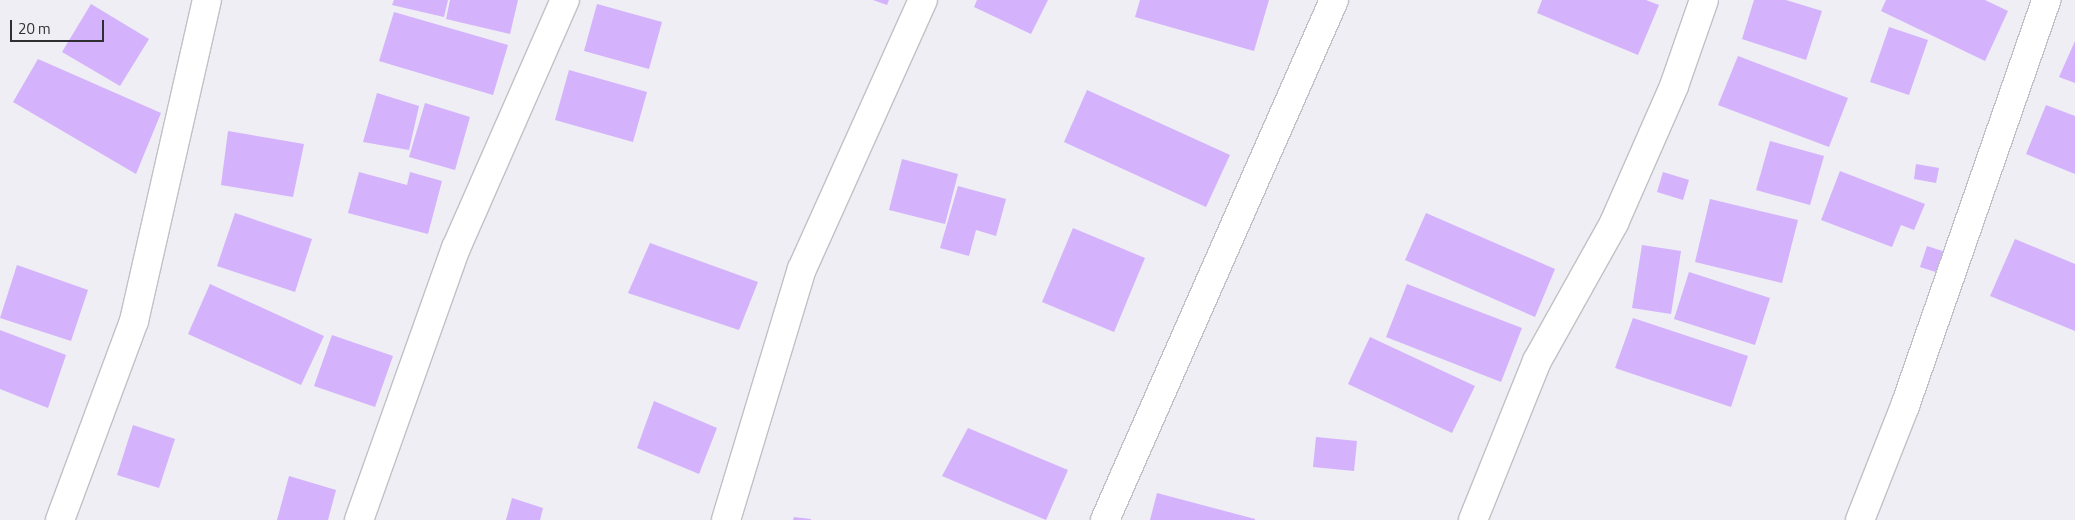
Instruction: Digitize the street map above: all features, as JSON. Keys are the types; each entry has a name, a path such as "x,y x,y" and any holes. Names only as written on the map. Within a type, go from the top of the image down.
{"street":[{"path":"60,520 134,321 206,0"},
{"path":"359,520 456,248 565,0"},
{"path":"726,520 802,269 923,0"},
{"path":"1105,520 1334,0"},
{"path":"1473,520 1537,362 1614,223 1674,86 1704,0"},
{"path":"1860,520 1905,406 2046,0"}],"building":[{"path":"394,0 448,0 444,17 392,5"},
{"path":"450,0 518,0 510,34 446,19"},
{"path":"873,0 889,0 887,5"},
{"path":"977,0 1048,0 1031,34 974,7"},
{"path":"1140,0 1269,0 1254,51 1135,17"},
{"path":"1542,0 1646,0 1659,5 1638,55 1537,13"},
{"path":"1754,0 1786,0 1822,11 1806,60 1742,39"},
{"path":"1886,0 1985,0 2008,11 1985,61 1881,11"},
{"path":"91,4 149,39 120,86 62,52"},
{"path":"597,4 662,22 649,69 584,51"},
{"path":"394,12 508,45 493,95 379,61"},
{"path":"1889,27 1928,40 1909,95 1870,82"},
{"path":"2075,41 2075,83 2059,77"},
{"path":"1738,56 1848,98 1829,147 1718,105"},
{"path":"38,59 161,113 136,174 13,102"},
{"path":"569,70 647,92 633,142 555,120"},
{"path":"1087,90 1230,155 1206,207 1064,142"},
{"path":"377,93 419,106 409,150 363,142"},
{"path":"425,103 470,117 455,170 409,157"},
{"path":"2046,105 2075,116 2075,174 2026,154"},
{"path":"228,131 304,144 293,197 221,185"},
{"path":"1770,141 1824,156 1810,205 1756,190"},
{"path":"902,159 958,174 945,224 889,210"},
{"path":"1916,164 1939,168 1936,183 1914,179"},
{"path":"1840,171 1925,204 1914,230 1901,225 1892,247 1821,220"},
{"path":"359,172 407,185 410,172 442,181 428,234 348,213"},
{"path":"1663,172 1689,180 1683,200 1657,192"},
{"path":"958,186 1006,199 996,236 976,230 969,256 940,248"},
{"path":"1710,199 1798,220 1782,283 1695,262"},
{"path":"235,213 312,239 295,292 217,266"},
{"path":"1426,213 1555,269 1535,317 1405,260"},
{"path":"1073,228 1145,258 1114,332 1042,302"},
{"path":"2015,239 2075,264 2075,331 1990,296"},
{"path":"650,243 758,282 739,330 628,293"},
{"path":"1642,245 1681,251 1671,314 1632,308"},
{"path":"1927,246 1955,255 1948,276 1920,267"},
{"path":"17,265 88,290 71,341 0,318"},
{"path":"1689,272 1770,298 1755,345 1674,319"},
{"path":"210,284 324,336 301,385 188,334"},
{"path":"1407,284 1522,328 1501,382 1386,337"},
{"path":"1633,318 1748,356 1731,407 1615,368"},
{"path":"0,330 66,355 48,408 0,389"},
{"path":"332,335 393,356 375,407 314,386"},
{"path":"1370,337 1475,386 1452,433 1348,384"},
{"path":"654,401 717,428 699,474 637,448"},
{"path":"133,425 175,439 159,488 117,475"},
{"path":"968,428 1068,470 1046,520 942,476"},
{"path":"1316,437 1357,441 1354,471 1313,467"},
{"path":"289,476 336,490 328,520 277,520"},
{"path":"1157,493 1255,519 1255,520 1150,520"},
{"path":"512,498 543,508 540,520 506,520"},
{"path":"794,517 811,519 811,520 793,520"}]}
